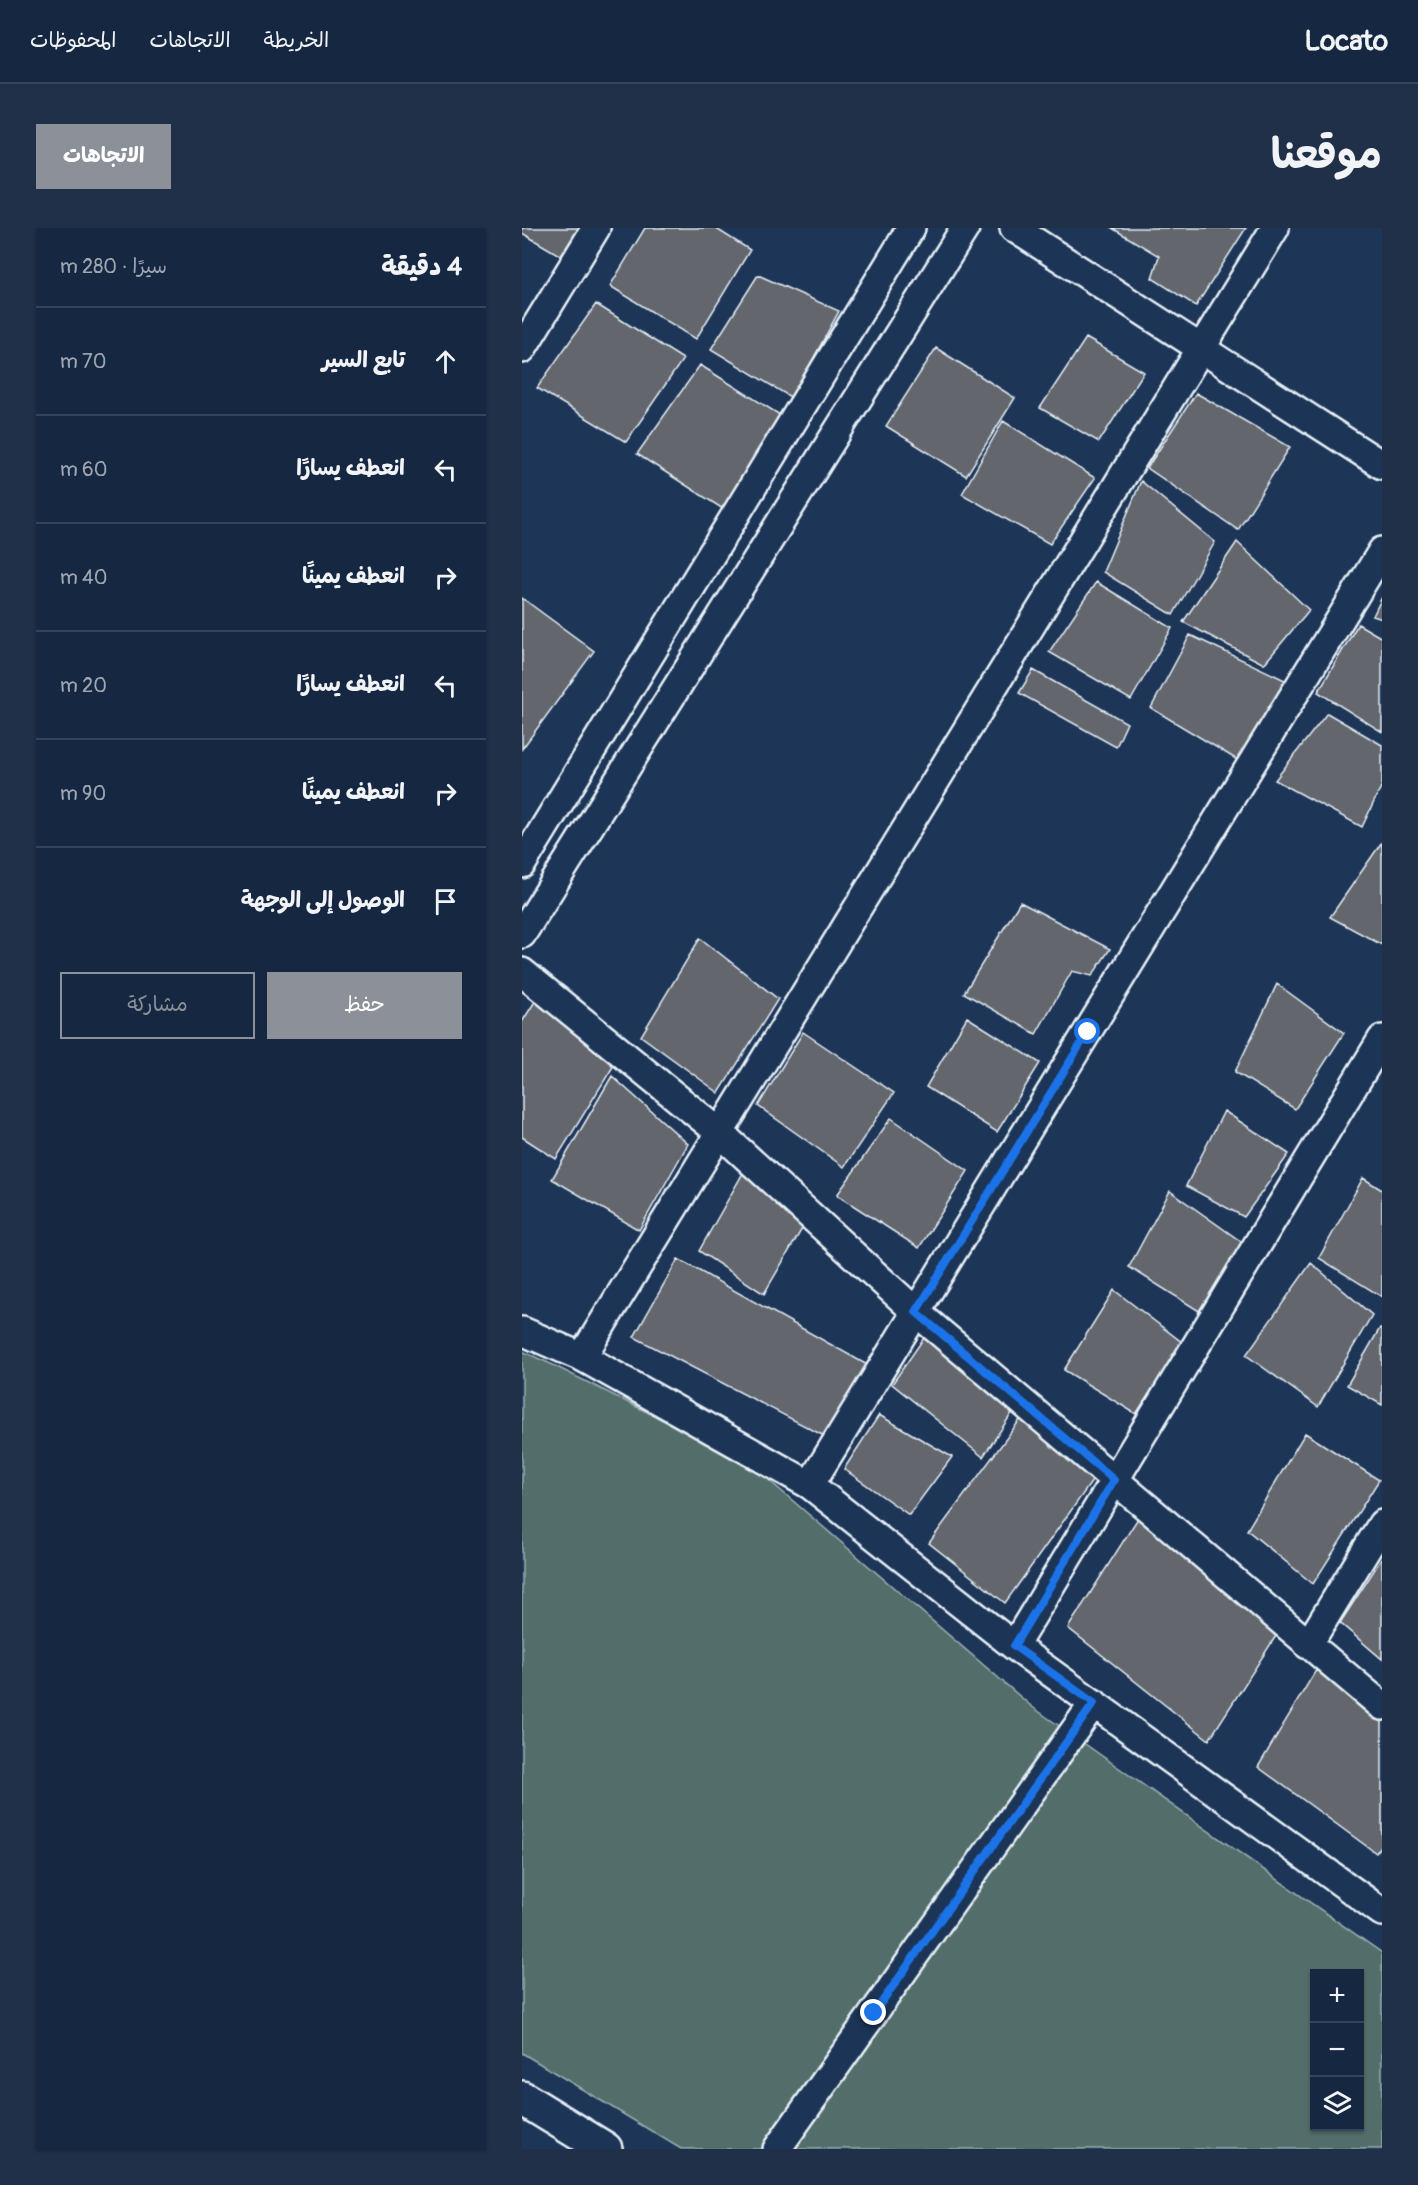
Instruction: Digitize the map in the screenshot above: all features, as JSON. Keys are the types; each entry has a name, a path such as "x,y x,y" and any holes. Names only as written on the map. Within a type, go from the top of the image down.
{"highway":[{"path":"522,2098 605,2149"}],"street":[{"path":"522,349 596,228"},
{"path":"522,864 911,228"},
{"path":"522,934 965,228"},
{"path":"1014,228 1382,465"},
{"path":"582,1357 1275,228"},
{"path":"810,1485 1382,551"},
{"path":"522,972 719,1132 916,1312 1308,1645 1378,1696"},
{"path":"1014,1646 1382,1039"},
{"path":"522,1331 582,1357 810,1485 1014,1646 1382,1912"},
{"path":"1308,1645 1382,1524"},
{"path":"777,2149 1094,1703"}],"green space":[{"path":"522,1351 749,1463 1031,1706 1382,1953 1382,2149 681,2149 522,2053"}],"building":[{"path":"522,228 579,228 561,256 522,233"},
{"path":"645,228 715,228 750,250 696,339 610,286"},
{"path":"1112,228 1246,228 1196,306 1152,278 1159,256"},
{"path":"758,275 839,311 792,398 711,349"},
{"path":"596,304 683,359 626,442 537,388"},
{"path":"1086,338 1144,372 1099,442 1040,408"},
{"path":"936,348 1015,398 966,476 886,426"},
{"path":"700,365 788,420 733,507 723,509 637,454"},
{"path":"1196,393 1290,447 1238,530 1147,468"},
{"path":"1003,421 1095,478 1050,544 962,494"},
{"path":"1141,481 1215,542 1173,615 1103,572"},
{"path":"1237,542 1309,610 1264,664 1183,622"},
{"path":"1096,582 1172,628 1131,700 1049,652"},
{"path":"1382,597 1382,619 1373,616"},
{"path":"522,598 594,651 522,749"},
{"path":"1358,624 1382,638 1382,732 1318,692"},
{"path":"1190,635 1289,682 1239,761 1151,708"},
{"path":"1033,670 1127,723 1116,747 1019,693"},
{"path":"1327,713 1382,745 1382,785 1362,827 1275,780"},
{"path":"1382,842 1382,945 1330,917"},
{"path":"1020,902 1110,949 1092,976 1072,971 1036,1034 964,993"},
{"path":"700,938 778,999 719,1093 641,1036"},
{"path":"1277,984 1344,1033 1295,1109 1235,1072"},
{"path":"539,995 619,1057 556,1159 522,1137 522,1022"},
{"path":"967,1017 1040,1063 997,1132 926,1087"},
{"path":"803,1032 894,1093 844,1167 758,1106"},
{"path":"612,1076 688,1144 639,1230 552,1179"},
{"path":"1224,1111 1289,1154 1244,1217 1186,1186"},
{"path":"891,1118 968,1171 919,1248 837,1195"},
{"path":"747,1166 806,1222 764,1294 699,1251"},
{"path":"1363,1178 1382,1190 1382,1297 1319,1258"},
{"path":"1170,1191 1243,1243 1199,1311 1129,1267"},
{"path":"678,1259 871,1367 828,1438 634,1337"},
{"path":"1311,1263 1372,1315 1318,1407 1246,1355"},
{"path":"1114,1290 1183,1343 1136,1414 1064,1370"},
{"path":"1380,1328 1382,1329 1382,1405 1347,1385"},
{"path":"928,1332 1016,1407 983,1457 892,1384"},
{"path":"879,1415 952,1457 909,1515 844,1469"},
{"path":"1022,1417 1095,1477 1005,1603 929,1543"},
{"path":"1305,1433 1379,1480 1313,1584 1247,1530"},
{"path":"1140,1515 1281,1628 1209,1740 1068,1628"},
{"path":"1382,1558 1382,1659 1340,1623"},
{"path":"1316,1670 1382,1722 1382,1845 1376,1853 1258,1767"}],"route":[{"path":"874,2013 1094,1703 1014,1646 1114,1480 916,1312 1088,1032"}]}
